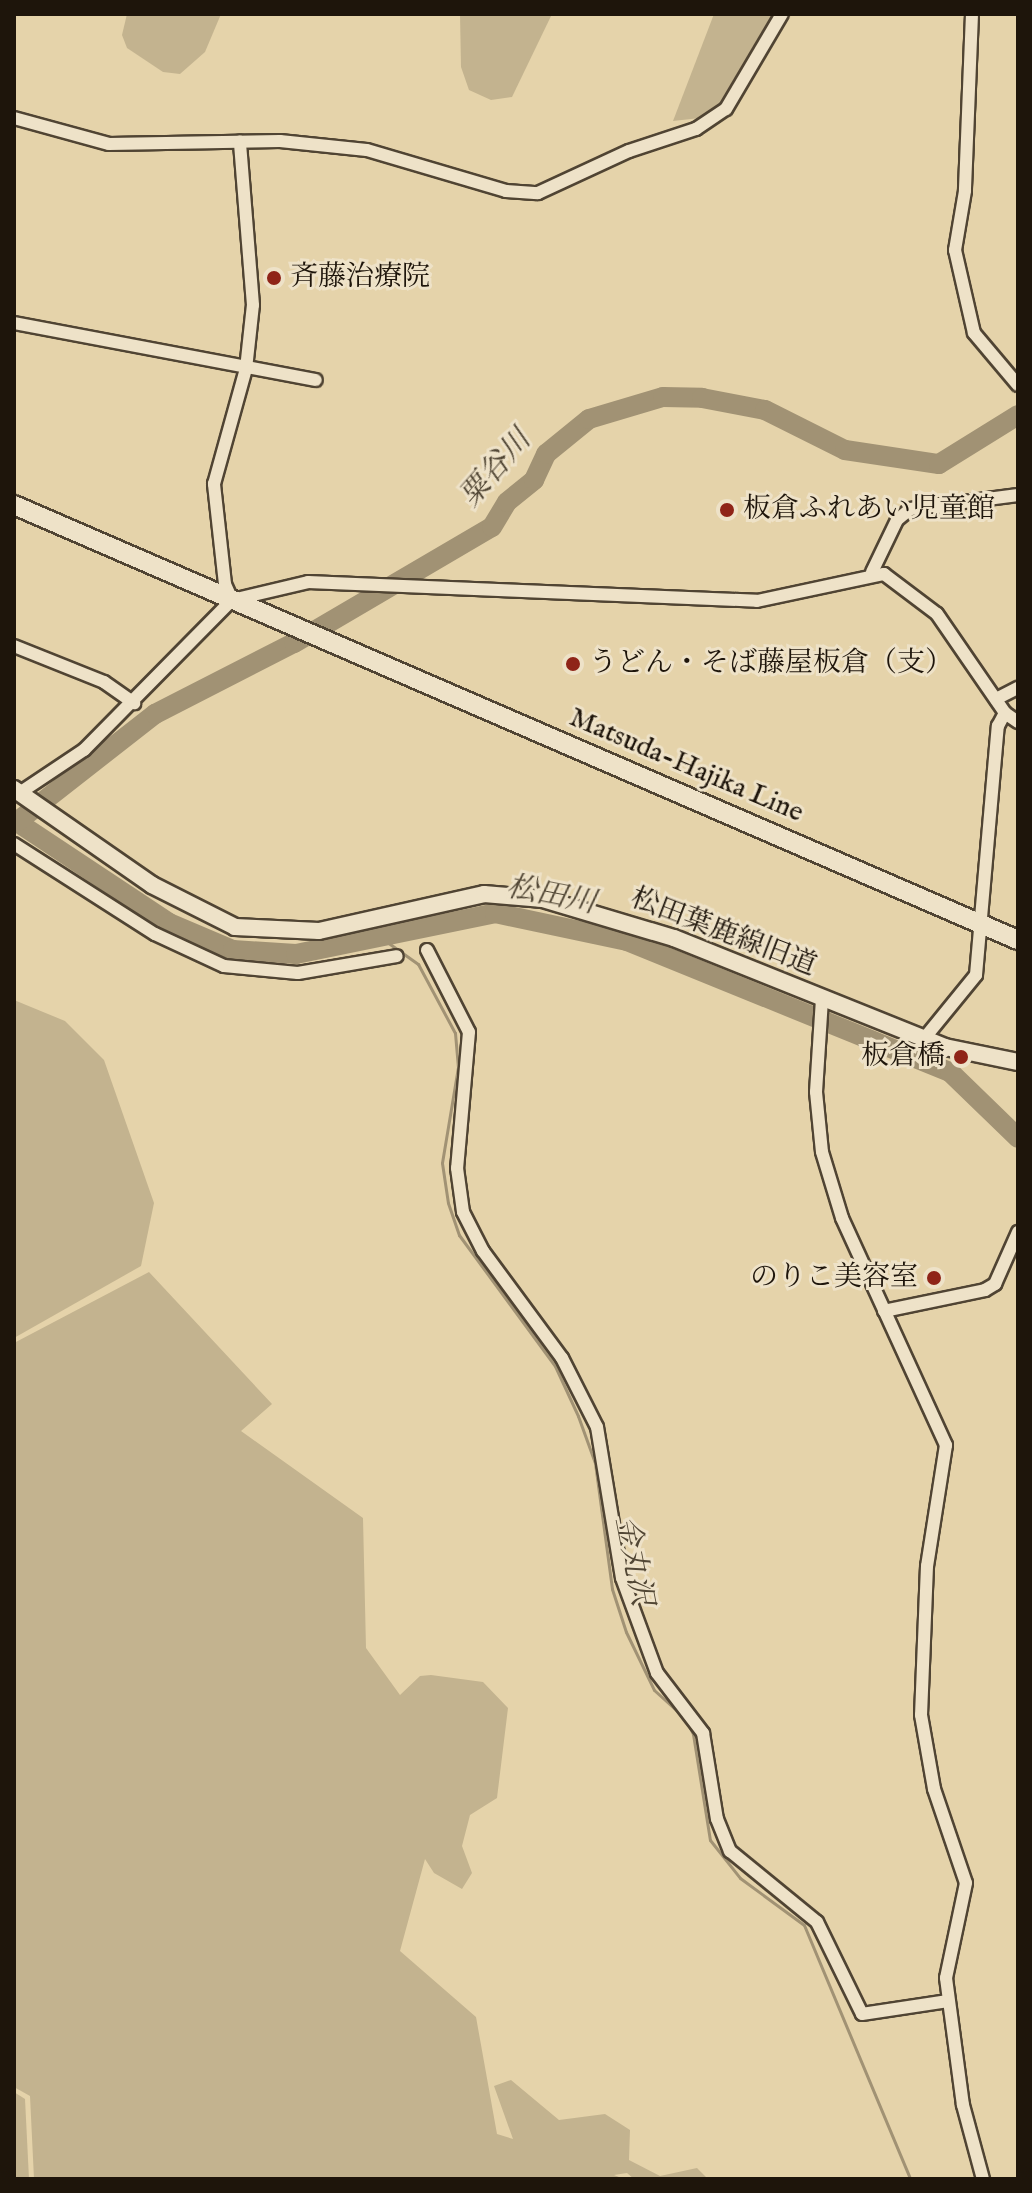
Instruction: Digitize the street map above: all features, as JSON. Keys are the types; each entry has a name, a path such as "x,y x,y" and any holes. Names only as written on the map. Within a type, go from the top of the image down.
{"main road":[{"path":"14,505 232,600"},
{"name":"Matsuda-Hajika Line","path":"232,600 1018,940"}],"street":[{"path":"14,118 109,144 240,142 367,150 506,191 538,193 629,151 696,129 726,109 782,14"},
{"path":"972,14 965,191 955,250 974,333 1018,385"},
{"path":"232,600 214,484 246,369 253,305 240,142"},
{"path":"14,323 316,380"},
{"path":"872,572 897,520 910,509 1018,495"},
{"path":"21,793 84,750 134,703 232,600 308,582 379,581 757,601 872,572 896,580 937,614 1005,713 1018,722"},
{"path":"14,646 104,682 134,703"},
{"path":"996,699 1018,688"},
{"path":"923,1040 976,975 998,726 1005,713"},
{"name":"松田葉鹿線旧道","path":"21,793 152,885 235,927 319,931 456,898 522,895 621,920 923,1040 1018,1062"},
{"path":"14,844 155,934 224,966 298,973 397,956"},
{"path":"427,950 469,1032 457,1168 463,1212 483,1251 562,1358 597,1427 622,1578 657,1673 703,1733 717,1819 730,1851 817,1922 862,2014 948,2001"},
{"path":"822,999 816,1092 822,1152 842,1218 946,1445 927,1566 921,1715 934,1789 966,1883 950,1941 948,2001 963,2105 983,2179"},
{"path":"884,1311 985,1290 995,1284 1018,1232"}],"shaded area":[{"path":"127,14 221,14 205,52 180,74 163,72 127,48 122,35"},
{"path":"460,14 552,14 512,97 491,100 469,90 461,67"},
{"path":"714,14 777,14 729,100 700,118 673,121"},
{"path":"14,1000 65,1021 104,1060 154,1203 141,1266 14,1338"},
{"path":"149,1272 272,1404 241,1431 363,1518 366,1648 400,1695 420,1676 431,1675 483,1682 508,1708 497,1798 470,1815 462,1846 472,1873 462,1889 434,1873 425,1859 400,1951 476,2017 497,2134 513,2139 494,2086 511,2080 559,2120 605,2114 630,2130 629,2160 660,2176 697,2168 708,2179 634,2179 627,2173 614,2175 624,2179 34,2179 30,2096 14,2087 14,1343"},
{"path":"14,2092 25,2099 29,2179 14,2179"}],"waterway":[{"name":"粟谷川","path":"18,821 155,714 294,643 492,527 507,502 534,480 546,454 589,419 663,397 702,398 765,410 845,450 939,464 1018,415"},
{"name":"松田川","path":"14,820 169,923 233,950 296,954 495,913 627,941 950,1072 1018,1138"},
{"name":"金丸沢","path":"380,937 418,964 455,1033 458,1067 442,1163 448,1203 459,1235 555,1366 578,1416 595,1463 612,1589 626,1632 654,1690 681,1714"},
{"name":"金丸沢","path":"686,1719 693,1734 710,1840 740,1878 804,1925 910,2179"}],"place":[{"name":"斉藤治療院","path":"274,278"},
{"name":"板倉ふれあい児童館","path":"727,510"},
{"name":"うどん・そば藤屋板倉（支）","path":"573,664"},
{"name":"板倉橋","path":"961,1057"},
{"name":"のりこ美容室","path":"934,1278"}]}
